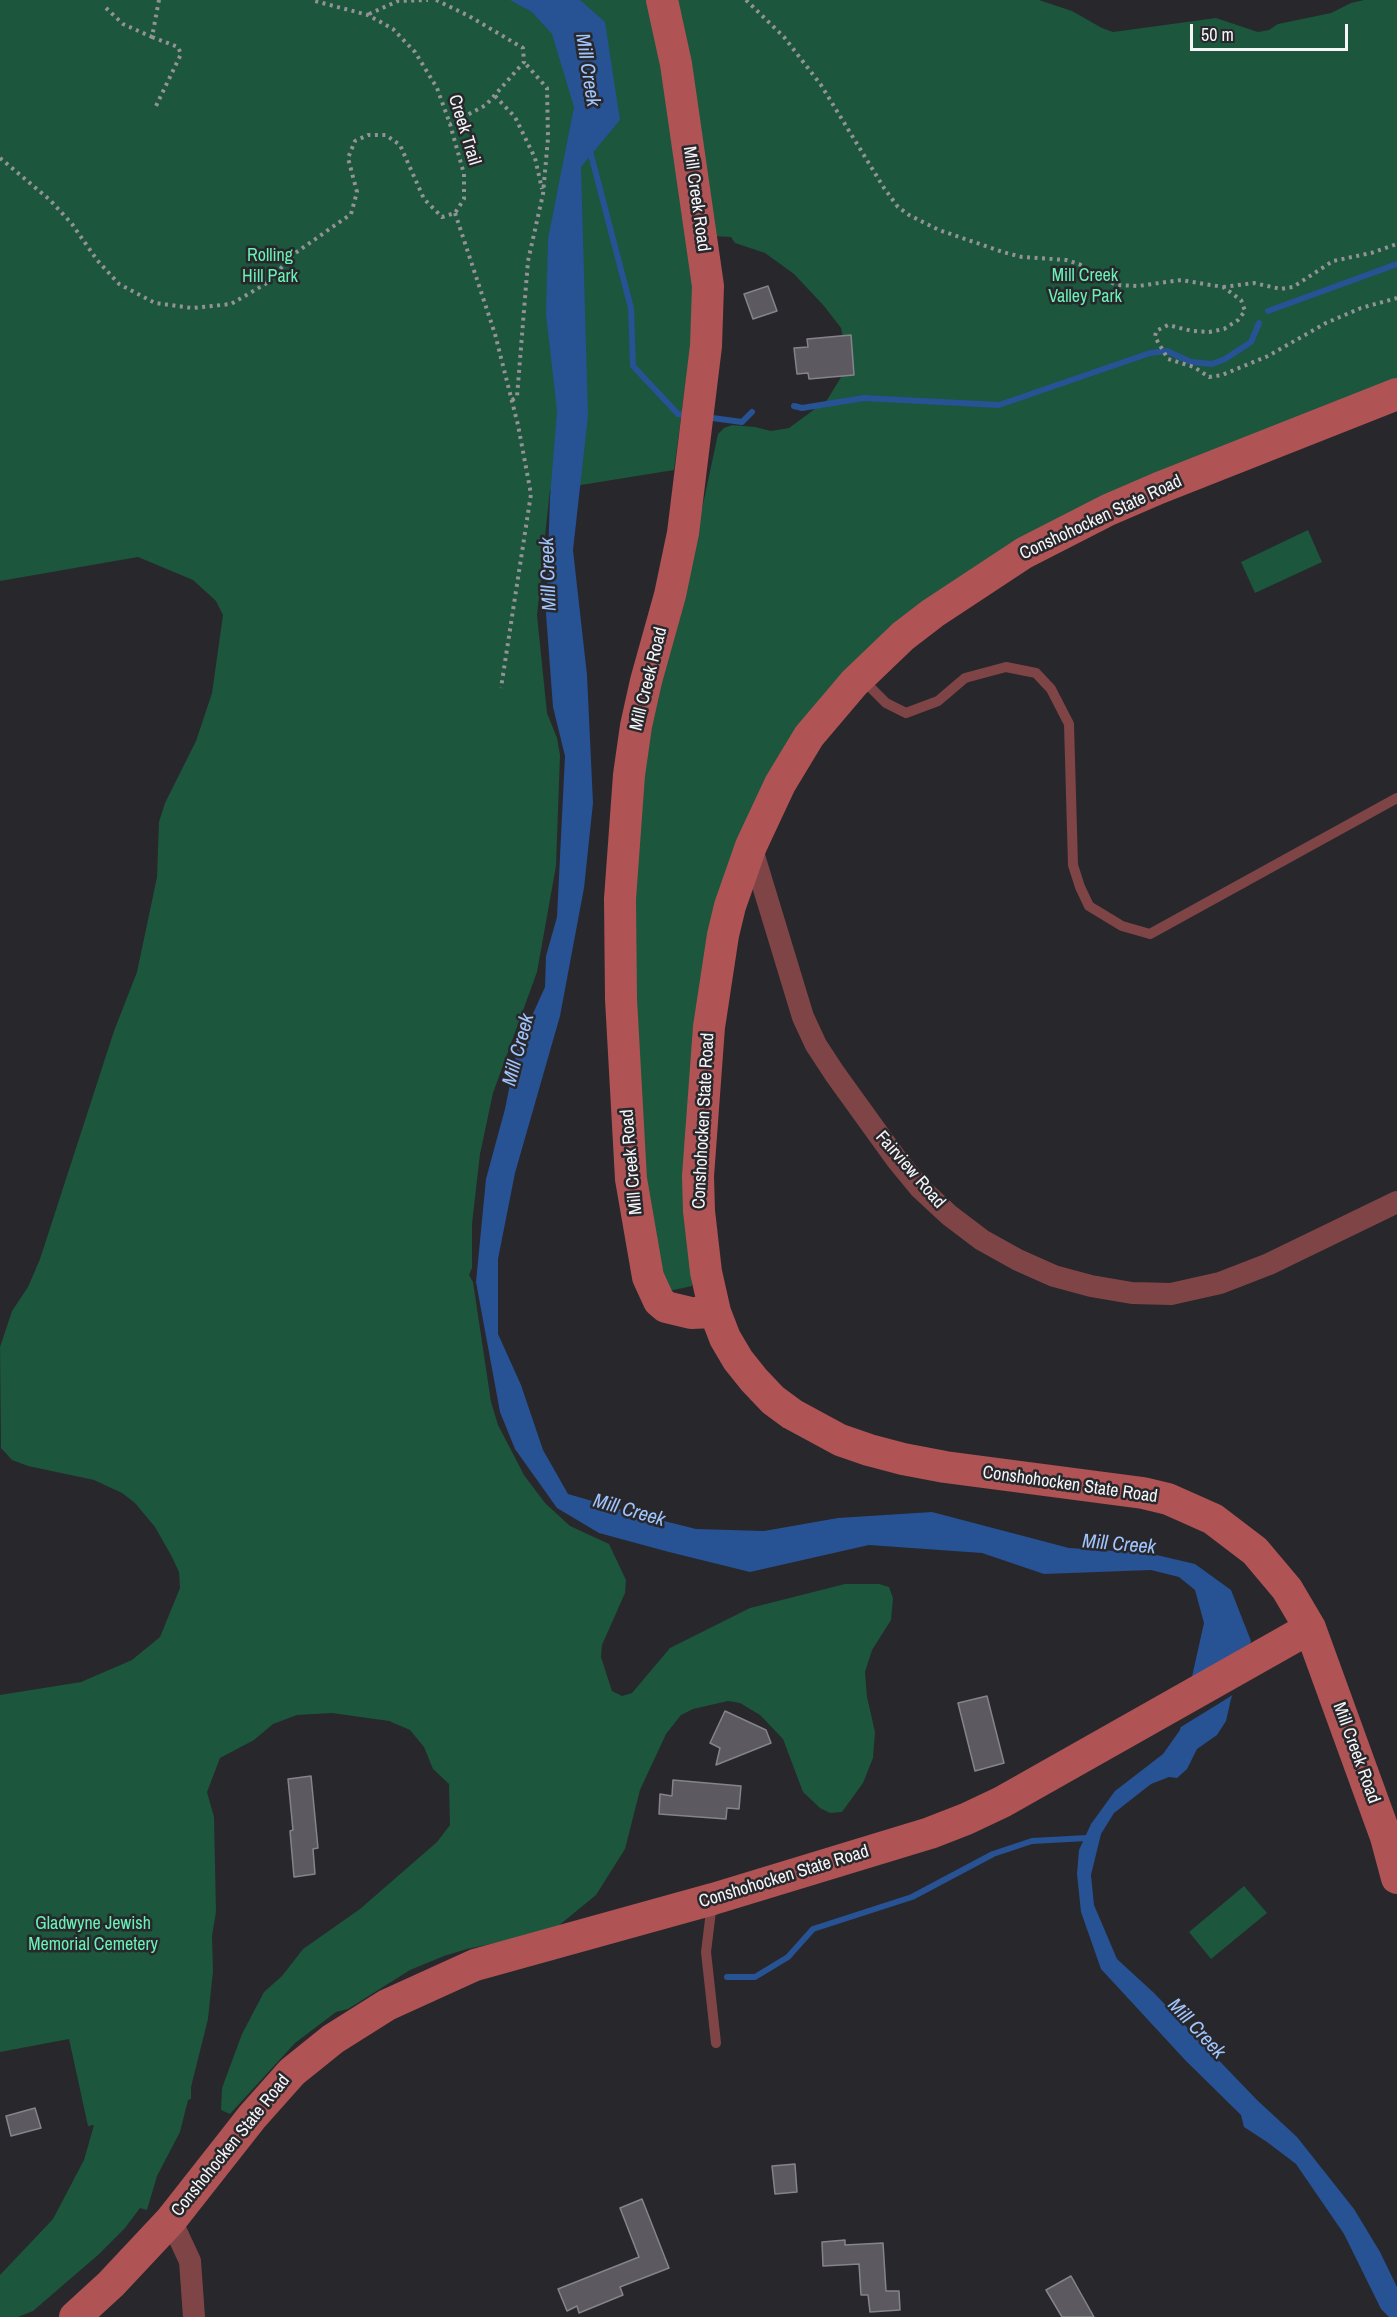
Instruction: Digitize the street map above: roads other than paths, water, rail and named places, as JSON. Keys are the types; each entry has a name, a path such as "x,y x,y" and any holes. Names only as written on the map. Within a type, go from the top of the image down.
{"main road":[{"name":"Mill Creek Road","path":"662,0 676,64 708,286 706,346 677,567 646,681 629,775 620,899 621,999 631,1179 648,1277 659,1301 666,1307 691,1313 715,1312"},
{"name":"Conshohocken State Road","path":"75,2317 119,2277 171,2220 252,2117 292,2072 333,2039 387,2005 475,1965 712,1899 930,1833 966,1819 1002,1802 1310,1628 1287,1589 1255,1551 1234,1533 1192,1508 1143,1494 945,1467 903,1459 869,1450 815,1428 772,1400 738,1360 725,1338 715,1312 706,1272 699,1211 698,1176 704,1077 708,1027 723,935 730,906 751,846 793,759 830,709 860,677 903,636 964,591 1024,553 1058,535 1159,488 1397,394"},
{"name":"Mill Creek Road","path":"1310,1628 1386,1837 1397,1878"}],"street":[{"name":"Fairview Road","path":"751,846 803,1017 816,1045 897,1160 920,1188 949,1215 982,1240 1018,1260 1054,1276 1091,1286 1131,1293 1171,1294 1220,1283 1269,1264 1397,1202"},
{"path":"171,2220 190,2261 194,2317"}],"lane":[{"path":"860,677 886,703 906,713 938,701 965,678 1006,667 1036,673 1051,689 1068,724 1073,865 1080,887 1089,906 1122,926 1150,934 1397,798"},
{"path":"712,1899 706,1952 716,2043"}],"water":[{"name":"Mill Creek","path":"510,0 580,0 605,22 620,120 581,167 588,416 573,550 587,675 593,803 584,888 560,1016 515,1173 498,1259 498,1334 521,1385 543,1450 568,1494 696,1529 764,1531 838,1518 932,1512 1069,1548 1148,1553 1195,1564 1231,1590 1251,1641 1226,1721 1217,1735 1197,1749 1187,1769 1177,1778 1169,1777 1151,1784 1114,1813 1101,1834 1091,1875 1094,1905 1117,1959 1154,1993 1257,2100 1297,2137 1354,2209 1380,2252 1397,2287 1397,2317 1389,2317 1381,2309 1344,2234 1296,2164 1244,2127 1241,2115 1186,2061 1101,1969 1081,1912 1077,1874 1079,1850 1091,1824 1115,1791 1163,1754 1180,1730 1204,1623 1195,1590 1179,1577 1151,1570 1044,1574 982,1553 869,1545 750,1572 669,1552 599,1533 557,1508 515,1449 500,1412 476,1282 486,1179 505,1109 517,1049 545,987 546,956 557,917 565,756 553,707 546,614 550,497 557,411 546,314 548,239 574,107 552,34 532,12"}],"waterway":[{"path":"589,147 631,308 633,366 678,414 689,415"},
{"path":"1268,311 1397,264"},
{"path":"794,406 802,408 864,398 999,405 1150,353 1167,351 1191,362 1212,364 1225,359 1251,342 1259,323"},
{"path":"705,417 742,422 752,412"},
{"path":"727,1977 755,1977 788,1957 813,1929 912,1897 993,1854 1032,1841 1087,1838"}],"park label":[{"name":"Rolling Hill Park","path":"270,266"},
{"name":"Mill Creek Valley Park","path":"1085,286"},
{"name":"Gladwyne Jewish Memorial Cemetery","path":"93,1934"}]}
